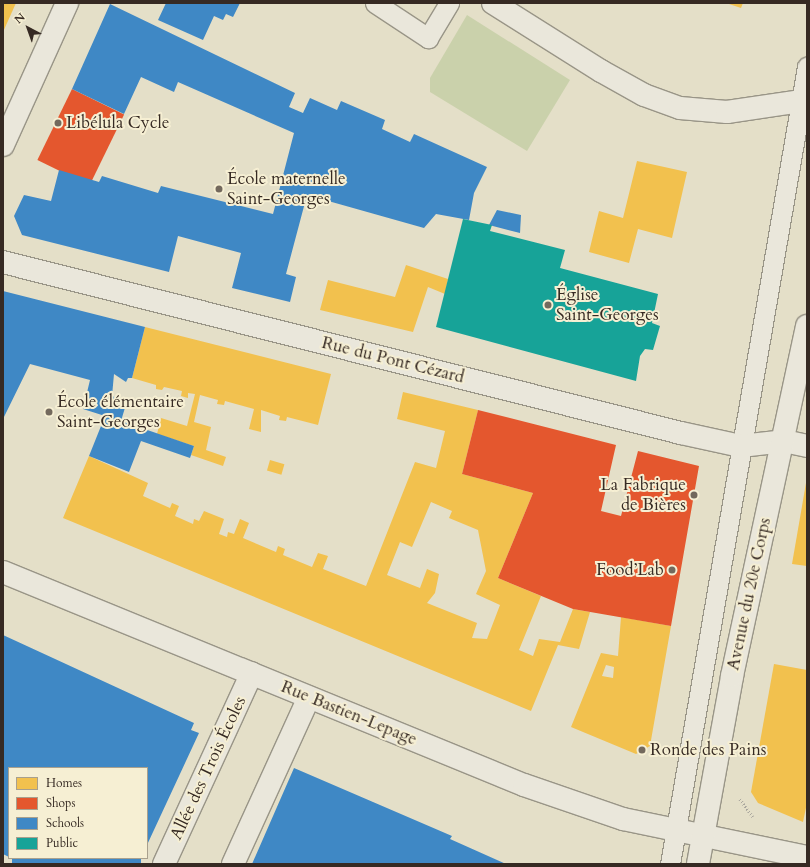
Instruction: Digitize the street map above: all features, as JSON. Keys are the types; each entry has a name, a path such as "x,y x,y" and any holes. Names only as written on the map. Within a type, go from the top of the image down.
{"street":[{"path":"3,145 67,3"},
{"path":"493,3 600,71 662,102 712,112 804,101"},
{"name":"Rue du Pont Cézard","path":"3,262 741,446 784,441 807,446"},
{"name":"Avenue du 20e Corps","path":"698,864 770,490 784,441 807,326"},
{"name":"Rue Bastien-Lepage","path":"3,572 524,785 623,819 702,838 807,857"},
{"name":"Allée des Trois Écoles","path":"164,864 252,673"},
{"path":"233,864 309,697"}],"lane":[{"path":"375,3 428,38 449,3"},
{"path":"670,864 741,446 804,101 807,67"}],"path":[{"path":"740,796 741,803 754,814 746,846"}],"green space":[{"path":"467,15 570,80 527,151 430,92 430,78"}],"building: Homes":[{"path":"3,3 16,3 3,32"},
{"path":"726,3 743,3 741,8"},
{"path":"637,161 687,172 672,238 638,229 629,263 589,252 599,211 623,218"},
{"path":"406,265 448,279 445,294 428,287 413,332 320,310 328,280 395,297"},
{"path":"145,327 331,374 318,425 287,417 286,421 279,420 280,416 261,410 261,432 249,429 254,409 225,401 224,405 217,404 218,400 200,395 194,422 211,427 206,450 226,457 223,466 191,455 194,446 157,434 161,418 187,426 195,394 188,393 188,398 181,396 182,391 164,387 162,390 156,389 156,385 132,378"},
{"path":"403,392 478,410 462,474 533,493 498,578 541,596 519,650 533,656 539,639 560,642 573,609 590,612 579,649 558,645 531,711 63,518 89,456 148,483 143,496 170,508 172,503 179,506 175,516 193,524 194,519 199,521 204,511 224,519 219,534 227,537 228,532 234,534 240,519 249,523 243,538 276,552 278,546 285,549 283,555 312,567 318,553 328,556 323,569 366,586 415,462 436,468 445,431 397,419","holes":["431,502 452,511 449,518 478,530 486,571 476,594 500,605 487,639 472,638 477,623 427,603 435,593 439,574 427,569 420,588 387,575 400,542 412,547"]},
{"path":"270,460 284,464 281,475 267,471"},
{"path":"807,483 807,566 792,564"},
{"path":"621,617 671,626 650,746 636,754 571,727 601,653 618,656","holes":["606,665 614,667 613,678 602,676"]},
{"path":"774,664 807,670 807,803 803,822 758,803 751,792"}],"building: Shops":[{"path":"72,89 124,114 89,185 37,160"},
{"path":"478,410 616,445 601,511 621,516 638,451 699,466 671,626 573,609 498,578 533,493 462,474"}],"building: Schools":[{"path":"166,3 240,3 233,17 226,14 223,20 214,16 203,40 158,20"},
{"path":"110,4 295,93 289,107 303,113 310,98 337,110 341,101 385,120 382,129 410,142 414,134 487,167 474,193 469,220 436,214 424,228 307,195 286,274 296,277 290,302 232,288 241,253 178,236 169,272 22,235 14,216 24,195 51,201 59,170 99,182 102,176 158,193 161,186 273,214 294,133 178,82 174,92 141,77 124,114 72,89"},
{"path":"497,210 521,215 520,233 489,225"},
{"path":"3,291 145,327 132,378 128,378 126,382 114,374 112,396 127,401 121,421 194,446 190,458 141,441 129,472 89,456 105,416 83,409 90,380 30,364 3,419"},
{"path":"3,635 194,723 191,730 199,733 148,843 148,767 8,767 8,856 3,854"},
{"path":"294,768 452,836 450,839 506,864 252,864"},
{"path":"12,859 141,859 141,864 12,864"}],"building: Public":[{"name":"Église Saint-Georges","path":"463,219 492,225 490,231 565,250 560,268 658,294 652,323 660,326 653,350 645,349 640,356 636,381 436,327"}],"place":[{"name":"Libélula Cycle","path":"58,123"},
{"name":"École maternelle Saint-Georges","path":"219,189"},
{"name":"Église Saint-Georges","path":"548,305"},
{"name":"École élémentaire Saint-Georges","path":"49,412"},
{"name":"La Fabrique de Bières","path":"694,495"},
{"name":"Food’Lab","path":"672,570"},
{"name":"Ronde des Pains","path":"642,750"}]}
